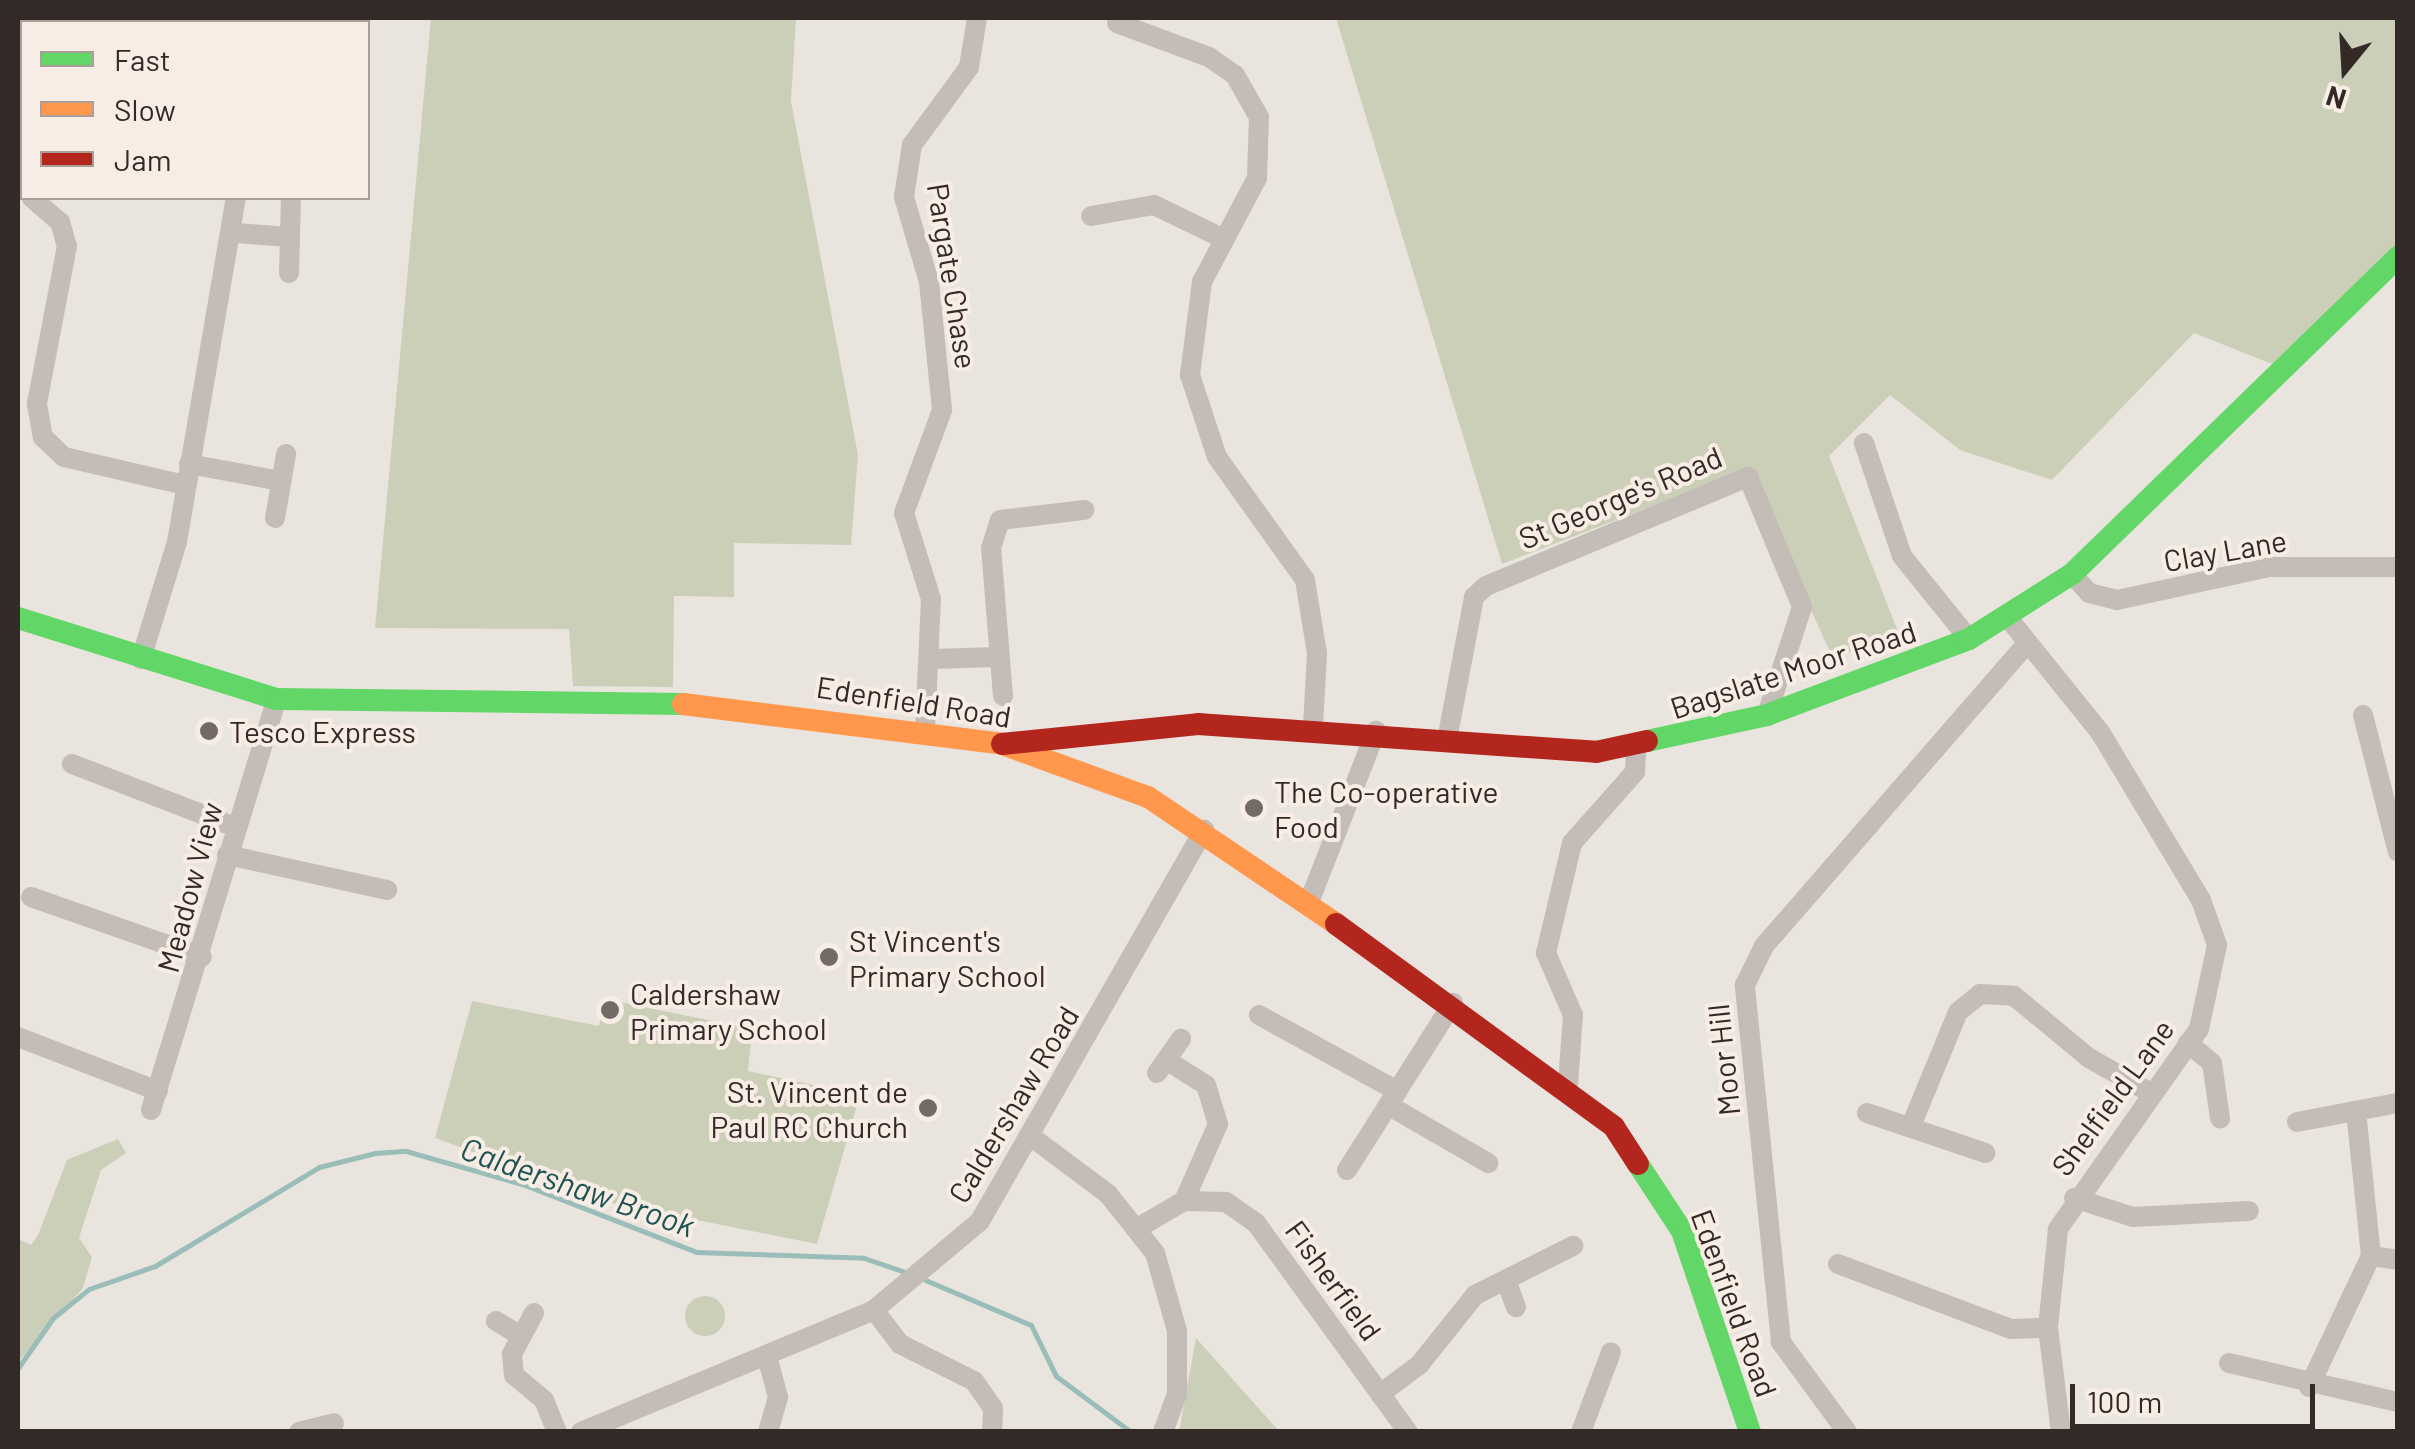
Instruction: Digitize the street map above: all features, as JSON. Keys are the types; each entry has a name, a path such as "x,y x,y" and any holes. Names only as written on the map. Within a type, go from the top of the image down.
{"main road":[{"name":"Bagslate Moor Road","path":"1002,744 1100,730 1313,728 1636,751 1767,714 1970,639 2009,619 2072,574 2398,257"},
{"name":"Edenfield Road","path":"18,618 277,699 614,700 925,730 1002,744 1086,769 1204,830 1568,1084 1614,1127 1661,1196 1665,1241 1724,1386 1750,1432"},
{"path":"1086,769 1100,730"},
{"name":"Edenfield Road","path":"1724,1386 1730,1432"}],"street":[{"name":"Pargate Chase","path":"925,730 932,660 931,599 904,513 942,410 929,282 904,198 912,145 969,66 977,18"},
{"path":"1118,23 1209,56 1248,93 1260,159 1190,323 1195,404 1217,457 1305,580 1317,653 1313,728"},
{"path":"34,200 60,222 67,246 38,404 43,437 64,456 187,474 281,481"},
{"path":"141,659 187,474 234,233 236,200"},
{"path":"288,273 292,200"},
{"path":"1091,216 1154,205 1224,239"},
{"path":"234,233 290,237"},
{"path":"1864,443 1902,556 1970,639"},
{"path":"275,518 286,454"},
{"name":"St George's Road","path":"1447,740 1474,597 1486,586 1748,476 1802,607 1767,714"},
{"path":"1003,696 996,656 991,548 1000,520 1084,510"},
{"name":"Clay Lane","path":"2072,574 2088,593 2117,600 2270,568 2398,567"},
{"name":"Shelfield Lane","path":"2009,619 2100,732 2201,900 2218,945 2212,995 2188,1043 2074,1198 2058,1229 2048,1328 2060,1432"},
{"name":"Moor Hill","path":"1846,1432 1782,1342 1745,985 1764,946 2027,642"},
{"path":"932,660 996,656"},
{"name":"Meadow View","path":"18,1037 155,1101 202,957 235,827 277,699"},
{"path":"2364,716 2398,852"},
{"path":"1309,902 1376,731"},
{"path":"1568,1084 1573,1015 1546,953 1572,843 1636,772 1636,751"},
{"path":"72,764 235,827"},
{"name":"Caldershaw Road","path":"581,1432 768,1359 874,1310 930,1268 980,1221 1033,1138 1204,830"},
{"path":"227,855 388,890"},
{"path":"30,898 202,957"},
{"path":"1911,1126 1958,1012 1980,994 2014,996 2089,1058 2149,1092"},
{"path":"1347,1170 1454,1004"},
{"path":"1258,1015 1488,1163"},
{"path":"1136,1229 1184,1201 1218,1124 1206,1085 1162,1066 1182,1039"},
{"path":"2188,1043 2212,1063 2220,1118"},
{"path":"2297,1122 2398,1103"},
{"path":"2309,1387 2371,1256 2356,1112"},
{"path":"1867,1114 1985,1154"},
{"path":"1033,1138 1108,1194 1155,1252 1177,1331 1177,1394 1163,1432"},
{"path":"2074,1198 2133,1217 2250,1210"},
{"name":"Fisherfield","path":"1184,1201 1226,1202 1256,1223 1408,1432"},
{"path":"1380,1394 1418,1365 1475,1296 1572,1246"},
{"path":"2371,1256 2398,1260"},
{"path":"1838,1264 2012,1329 2048,1328"},
{"path":"1506,1280 1516,1307"},
{"path":"874,1310 900,1344 974,1382 993,1408 992,1432"},
{"path":"534,1313 521,1336 514,1375 544,1400 557,1432"},
{"path":"496,1321 521,1336"},
{"path":"1581,1432 1611,1352"},
{"path":"768,1359 778,1396 768,1432"},
{"path":"2229,1363 2309,1387 2398,1402"},
{"path":"299,1432 334,1423"}],"green space":[{"path":"431,18 796,18 791,101 858,455 851,545 734,543 734,597 674,596 673,687 573,686 569,629 375,628"},
{"path":"1336,18 2397,18 2397,245 2272,364 2194,333 2052,480 1960,450 1890,395 1829,456 1899,634 1833,658 1746,470 1502,564"},
{"path":"605,999 752,1029 748,1071 860,1095 817,1244 612,1203 435,1138 472,1001 599,1026"},
{"path":"118,1139 126,1153 101,1170 79,1238 92,1257 83,1288 18,1362 18,1239 31,1245 38,1235 67,1160"},
{"path":"705,1296 719,1302 725,1316 719,1330 705,1336 691,1330 685,1316 691,1302"},
{"path":"1196,1338 1279,1431 1179,1432"}],"waterway":[{"name":"Caldershaw Brook","path":"18,1368 53,1318 89,1289 155,1266 319,1167 375,1153 406,1151 522,1184 696,1252 864,1258 908,1273"},
{"name":"Caldershaw Brook","path":"923,1279 1031,1325 1056,1376 1131,1432"}],"traffic: fast":[{"path":"1647,741 1767,715 1969,639 2072,574 2398,257"},
{"path":"18,618 277,699 683,704"},
{"path":"1638,1164 1682,1231 1750,1432"}],"traffic: slow":[{"path":"683,704 1002,744 1148,797 1336,924"}],"traffic: jam":[{"path":"1002,744 1198,724 1596,752 1647,741"},
{"path":"1336,924 1614,1127 1638,1164"}],"place":[{"name":"Tesco Express","path":"209,731"},
{"name":"The Co-operative Food","path":"1254,808"},
{"name":"St Vincent's Primary School","path":"829,957"},
{"name":"Caldershaw Primary School","path":"610,1010"},
{"name":"St. Vincent de Paul RC Church","path":"928,1108"}]}
